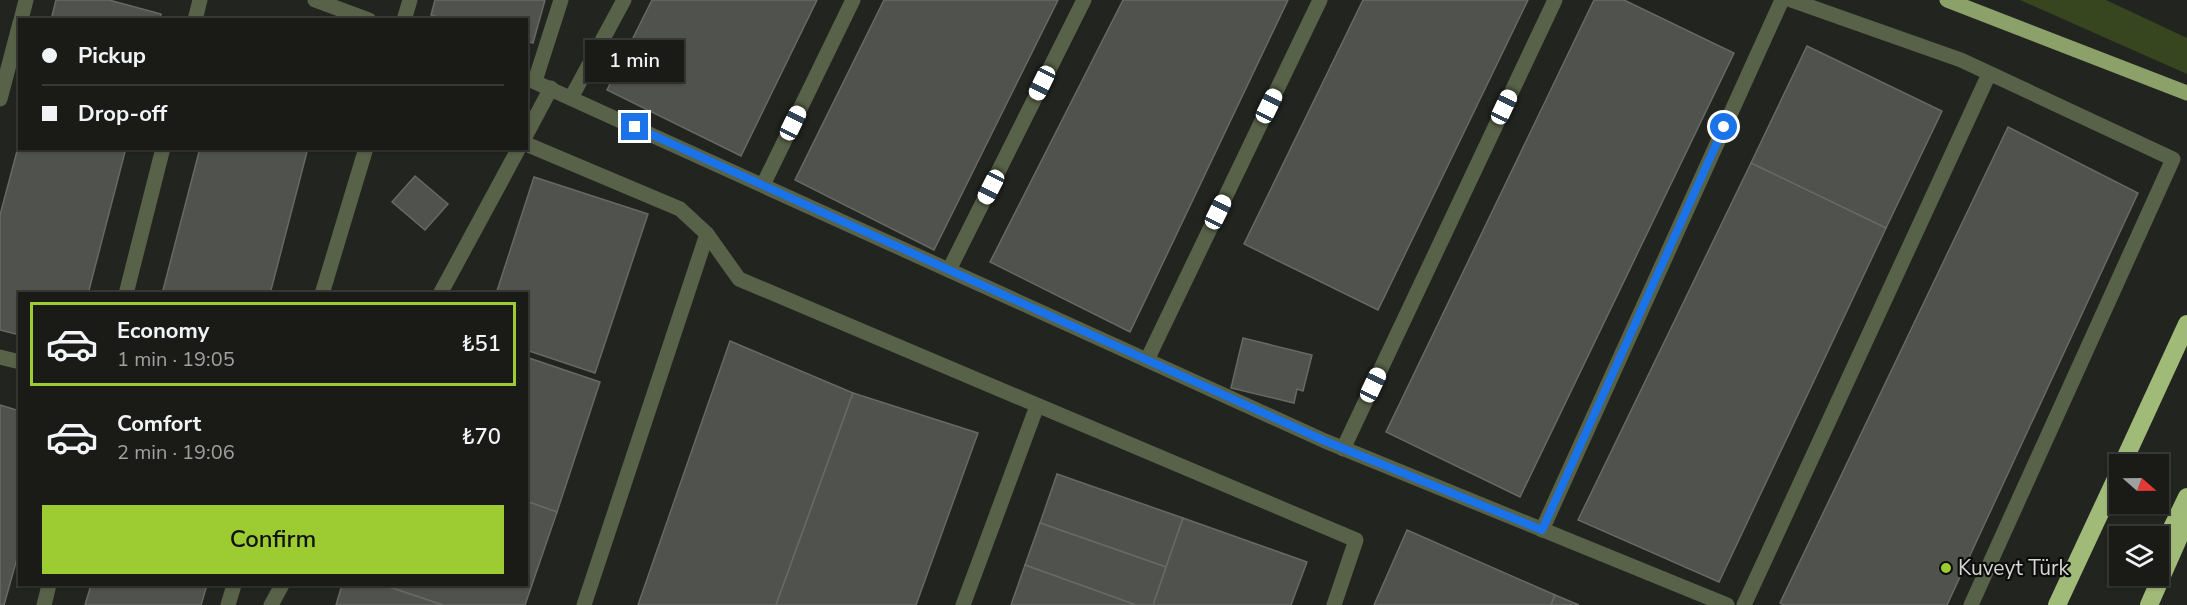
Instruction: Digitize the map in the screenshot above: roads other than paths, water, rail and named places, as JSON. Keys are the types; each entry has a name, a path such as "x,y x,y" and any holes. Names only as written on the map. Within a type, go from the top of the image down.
{"highway":[{"path":"2127,454 2187,324"},
{"path":"2057,605 2109,494"},
{"path":"2169,534 2187,497"},
{"path":"2149,605 2187,519"},
{"path":"2135,605 2144,586"}],"main road":[{"path":"1947,0 2185,92"}],"street":[{"path":"21,18 26,0"},
{"path":"196,18 200,0"},
{"path":"315,0 364,18"},
{"path":"406,18 410,0"},
{"path":"561,0 531,79 1343,449 1727,605"},
{"path":"571,98 624,0"},
{"path":"763,185 853,0"},
{"path":"950,270 1084,0"},
{"path":"1147,360 1320,0"},
{"path":"1343,449 1555,0"},
{"path":"1542,530 1782,0"},
{"path":"1791,0 1961,60 2173,159 1971,605"},
{"path":"0,99 18,29"},
{"path":"1744,605 1989,74"},
{"path":"528,131 551,88"},
{"path":"528,145 680,209 707,234 739,279 1356,540 1334,605"},
{"path":"127,292 162,150"},
{"path":"323,292 365,150"},
{"path":"441,292 518,150"},
{"path":"585,605 707,234"},
{"path":"0,357 18,362"},
{"path":"963,605 1037,406"},
{"path":"44,605 49,586"},
{"path":"228,605 234,586"},
{"path":"271,605 281,586"}],"place":[{"name":"Kuveyt Türk","path":"1946,568"}]}
